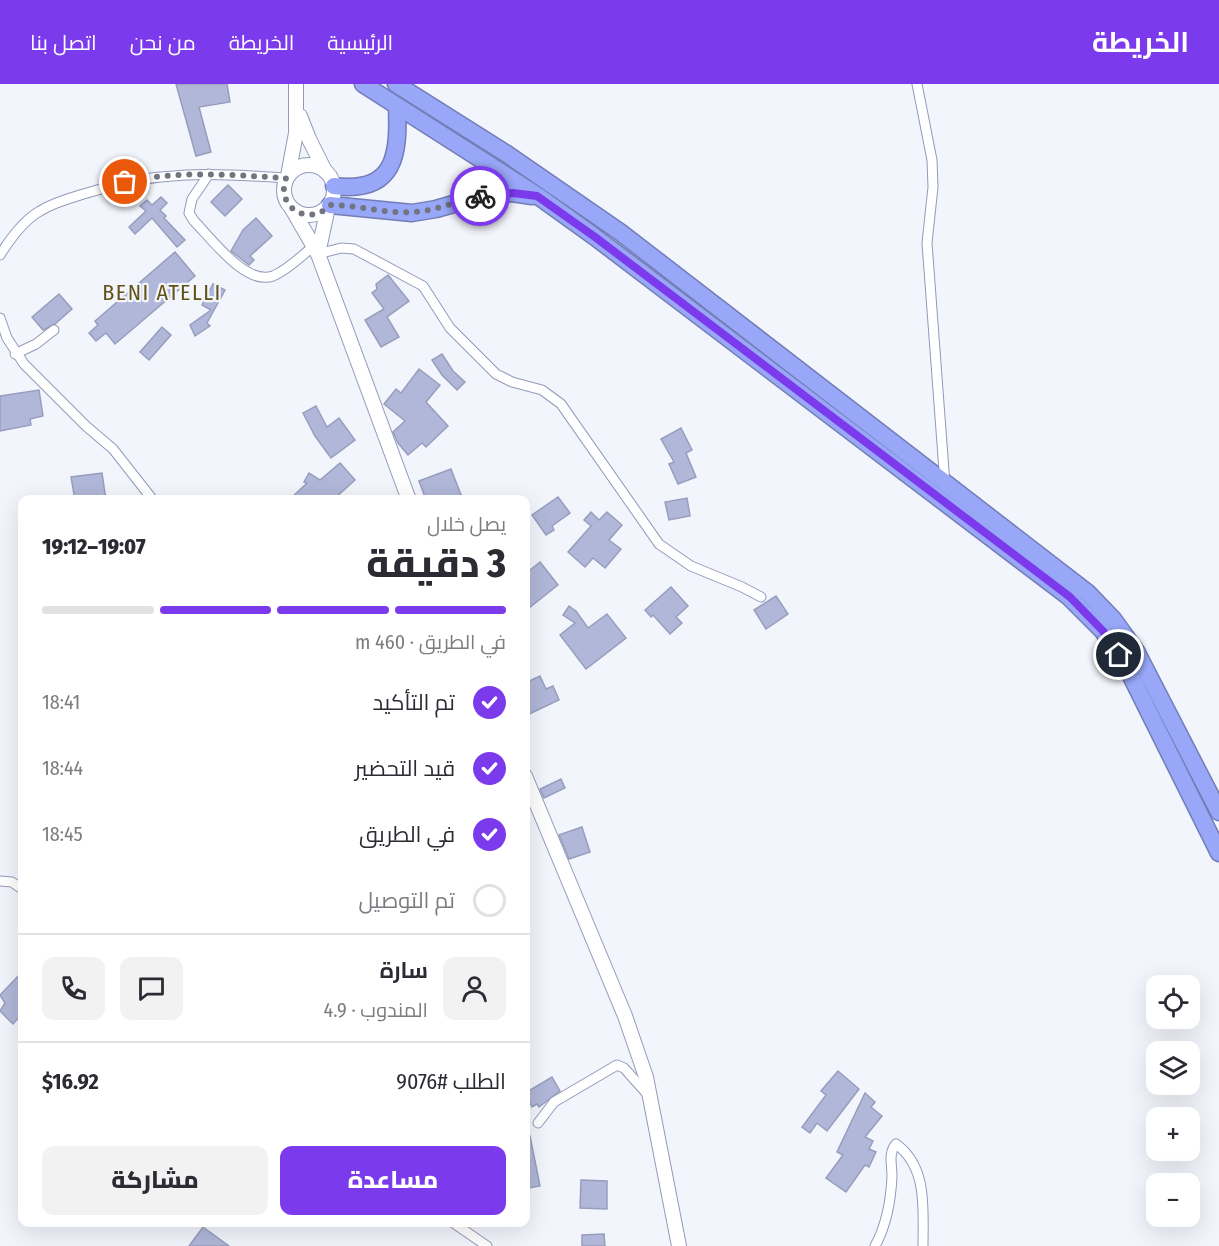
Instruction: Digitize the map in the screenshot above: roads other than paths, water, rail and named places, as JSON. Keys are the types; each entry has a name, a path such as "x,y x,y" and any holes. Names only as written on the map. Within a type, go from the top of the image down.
{"highway":[{"path":"363,84 537,196 677,298 1070,597 1103,631 1127,668 1219,853"},
{"path":"396,84 517,161 620,232 945,484 1060,569 1088,593 1113,619 1136,651 1219,812"},
{"path":"334,186 362,186 385,172 397,148 397,106"},
{"path":"329,206 412,213 436,209 485,195 513,193 537,196"}],"main road":[{"path":"296,84 296,133 283,191 287,204 316,250 407,495"},
{"path":"297,104 309,139 334,186 316,250"},
{"path":"287,177 297,168 309,165 325,171"},
{"path":"292,209 308,216 319,214 329,206"},
{"path":"530,788 625,1016 646,1077 679,1246"}],"street":[{"path":"917,84 932,160 933,187 927,251 945,484"},
{"path":"209,174 189,203 189,213 194,221 244,271 260,278 272,277 316,250 341,248 354,249 417,282 432,298 450,328 489,369 512,382 542,390 561,404 659,544 691,566 742,586 761,597"},
{"path":"0,255 22,226 39,211 62,201 148,177 209,174 287,177"},
{"path":"0,318 6,338 15,354 86,426 113,449 149,495"},
{"path":"15,354 36,344 54,330"},
{"path":"0,881 12,882 18,886"},
{"path":"538,1123 554,1102 617,1065 624,1068 650,1097"},
{"path":"875,1246 888,1208 892,1176 891,1149 896,1144 913,1161 919,1178 924,1205 923,1246"},
{"path":"460,1227 488,1246"}],"district":[{"name":"BENI ATELLI","path":"162,292"}]}
